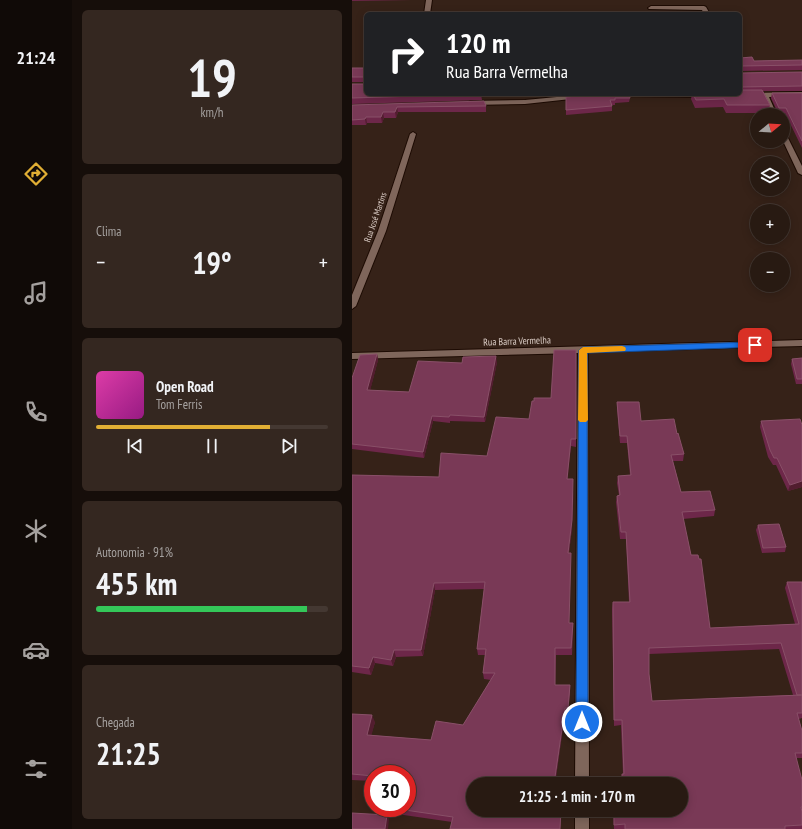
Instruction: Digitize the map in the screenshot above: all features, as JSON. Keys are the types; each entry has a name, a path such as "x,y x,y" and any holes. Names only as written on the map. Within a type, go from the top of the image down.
{"street":[{"path":"426,12 429,0"},
{"path":"649,0 652,12"},
{"path":"651,8 704,8 706,12"},
{"path":"742,95 802,94"},
{"path":"765,95 771,108"},
{"path":"466,103 525,102 582,97"},
{"name":"Rua José Martins","path":"352,306 382,231 413,134"},
{"path":"790,148 802,173"},
{"path":"794,157 802,157"},
{"name":"Rua Barra Vermelha","path":"352,356 802,343"},
{"path":"582,777 583,350"},
{"path":"582,817 582,829"}],"shaded area":[{"path":"352,90 364,93 364,96 512,96 352,102"}],"building":[{"path":"752,57 754,61 802,60 802,65 742,66 742,58"},
{"path":"352,68 364,68 364,77 352,77"},
{"path":"802,72 802,86 742,87 742,73"},
{"path":"352,84 364,84 364,96 416,96 352,98"},
{"path":"742,90 762,90 770,105 727,105 724,99 696,100 694,96 742,96"},
{"path":"772,93 802,93 802,141 790,116 790,108 779,108"},
{"path":"630,96 630,98 615,98 615,100 610,100 612,106 566,110 566,97"},
{"path":"484,101 486,106 397,107 395,112 383,112 381,117 366,117 365,119 352,120 352,105"},
{"path":"554,350 576,350 576,439 571,439 567,479 573,479 572,520 568,553 571,553 569,623 573,623 571,648 555,648 555,685 570,685 568,708 565,708 555,777 466,777 466,817 561,817 560,829 450,829 453,817 416,812 416,765 364,765 364,775 352,774 352,714 372,715 367,735 431,740 436,721 463,725 495,673 483,673 486,649 477,649 485,582 434,583 421,650 394,650 391,660 373,657 369,668 352,666 352,475 439,477 441,453 487,456 496,417 529,419 532,401 534,401 534,398 551,398"},
{"path":"377,354 367,390 409,392 418,361 462,363 463,357 496,356 484,417 450,415 449,417 432,416 423,452 352,444 352,378 360,355"},
{"path":"802,358 802,379 797,379 792,359"},
{"path":"617,402 639,402 641,421 674,419 677,434 678,433 684,454 671,455 681,492 710,491 715,510 682,512 691,555 698,555 699,559 701,559 710,628 799,624 787,582 802,582 802,695 802,713 797,713 802,731 802,753 795,753 802,780 802,825 785,826 785,829 625,829 625,824 614,825 614,817 688,817 688,777 622,777 622,774 624,774 622,720 614,720 613,602 630,602 626,532 621,532 617,496 620,495 618,476 631,475 627,436 620,436","holes":["781,643 797,695 802,695 652,701 649,674 649,648"]},
{"path":"800,419 802,425 802,481 790,485 777,458 774,458 770,450 761,421"},
{"path":"779,524 786,547 763,548 758,525"},
{"path":"352,813 364,814 364,817 387,817 385,829 352,829"}],"slow traffic":[{"path":"583,420 583,350 622,349"}],"route":[{"path":"582,722 583,350 755,345"}]}
